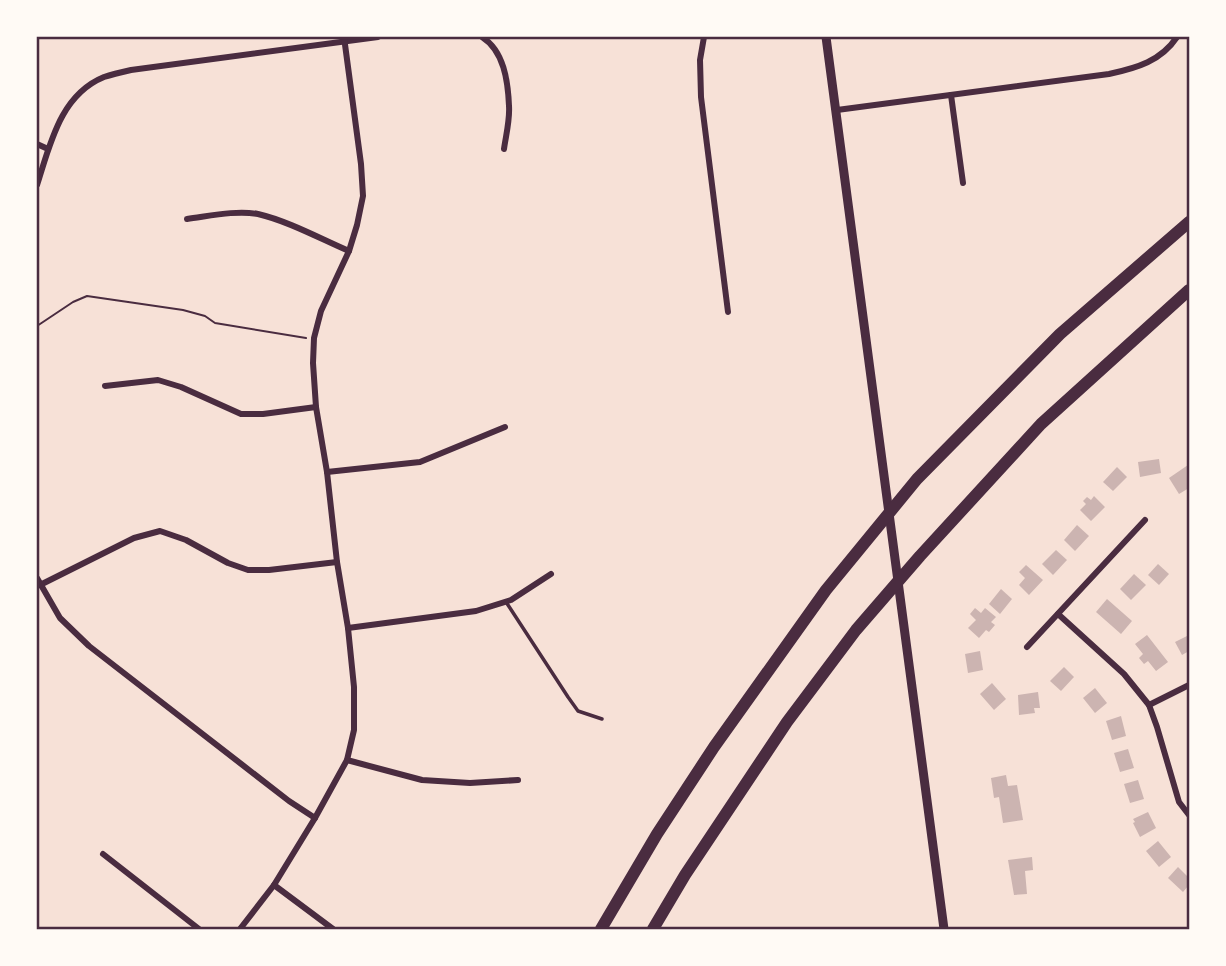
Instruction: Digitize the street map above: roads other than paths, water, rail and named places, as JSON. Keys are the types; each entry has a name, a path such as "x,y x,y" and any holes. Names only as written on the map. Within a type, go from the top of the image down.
{"highway":[{"path":"601,929 657,834 722,736 826,590 917,479 1060,334 1189,222"},
{"path":"653,929 685,875 787,722 856,630 1041,424 1189,290"}],"main road":[{"path":"827,37 944,929"}],"street":[{"path":"37,186 60,118 78,94 102,78 131,70 345,39 378,37"},
{"path":"482,37 497,50 503,66 510,107 504,149"},
{"path":"704,37 700,60 701,97 728,312"},
{"path":"837,110 1129,70 1160,56 1177,37"},
{"path":"240,929 274,885 315,818 347,760 354,730 354,687 348,628 316,407 313,363 314,338 321,311 349,251 363,196 345,39"},
{"path":"951,95 963,183"},
{"path":"37,144 48,149"},
{"path":"187,219 257,214 349,251"},
{"path":"105,386 158,380 181,387 241,414 316,407"},
{"path":"327,472 420,462 505,427"},
{"path":"1027,648 1145,520"},
{"path":"315,818 289,801 89,646 60,618 38,581 134,538 160,531 186,540 228,563 248,570 337,562"},
{"path":"348,628 476,611 511,600 551,574"},
{"path":"1058,614 1124,674 1149,705 1179,802 1189,815"},
{"path":"1149,705 1189,685"},
{"path":"347,760 422,780 470,783 518,780"},
{"path":"103,853 199,929"},
{"path":"274,885 333,929"}],"lane":[{"path":"506,602 578,711 602,719"}]}
